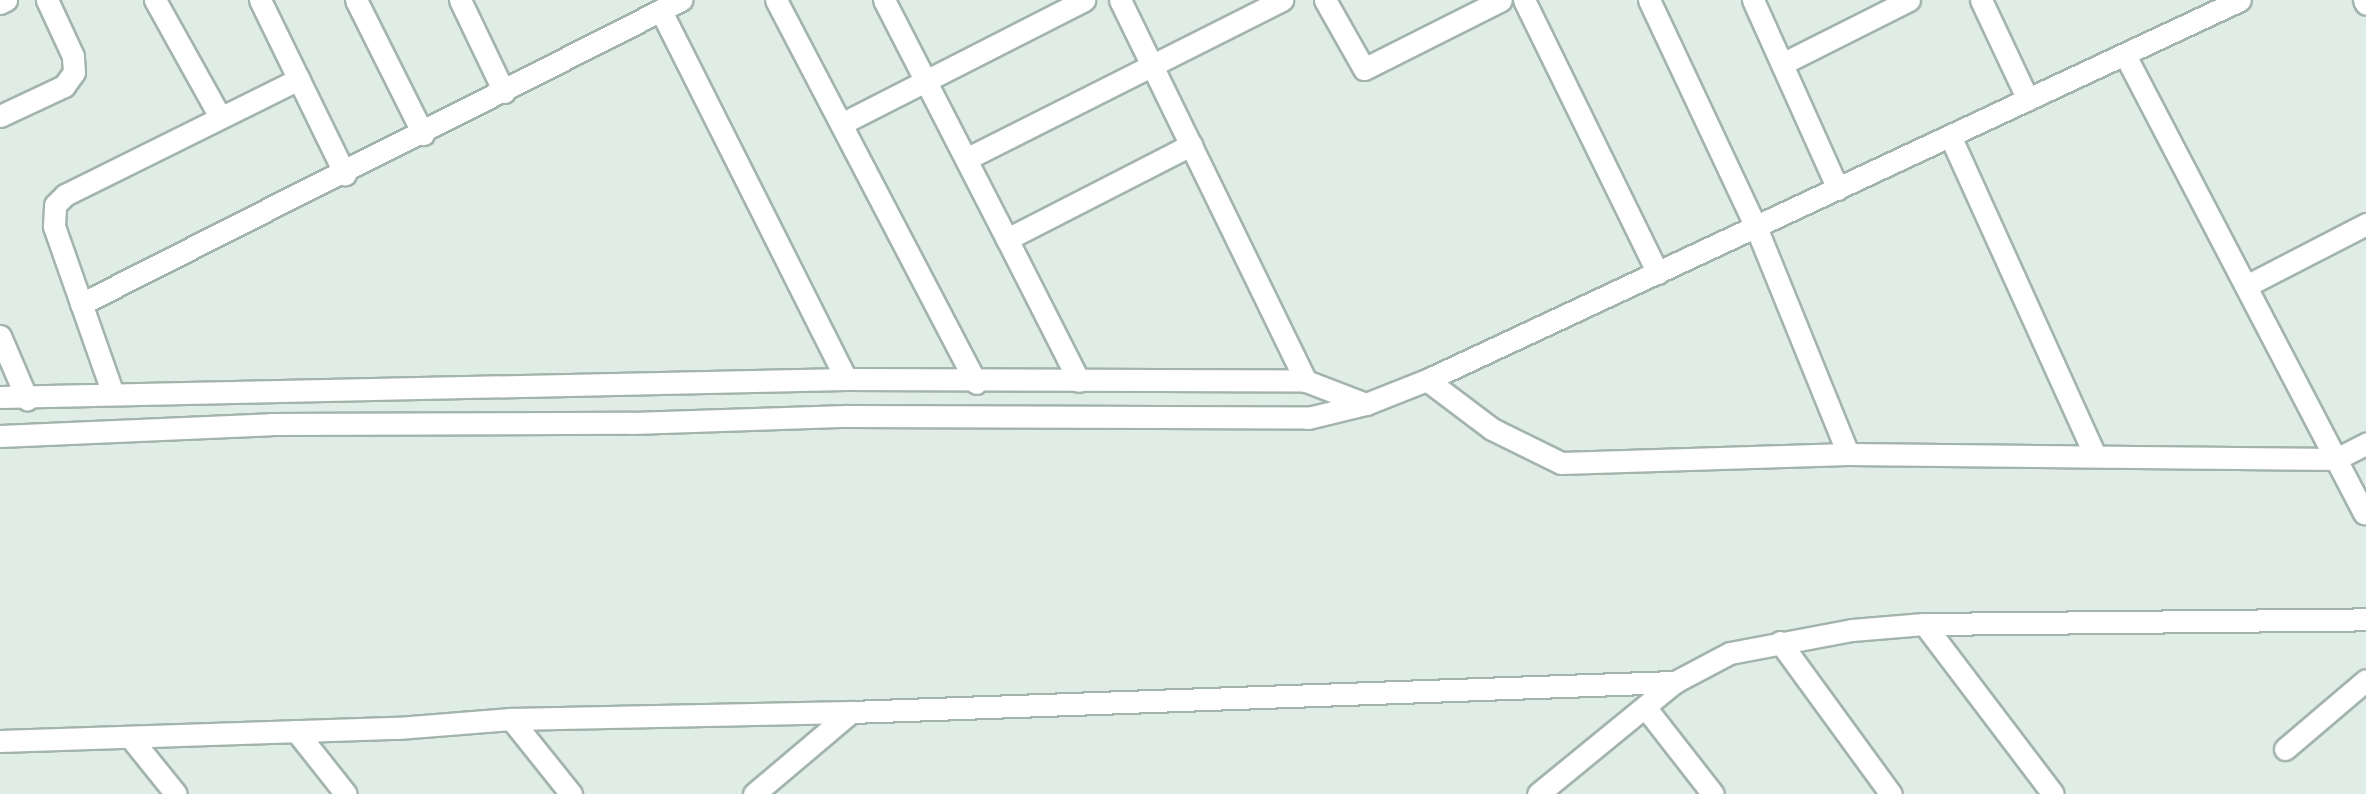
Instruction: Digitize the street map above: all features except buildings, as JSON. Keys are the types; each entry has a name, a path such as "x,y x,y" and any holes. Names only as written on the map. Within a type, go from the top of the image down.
{"street":[{"path":"0,3 6,0"},
{"path":"0,116 64,86 74,72 73,56 47,0"},
{"path":"155,0 220,117"},
{"path":"260,0 345,174"},
{"path":"356,0 423,134"},
{"path":"460,0 504,92"},
{"path":"81,304 345,174 681,0"},
{"path":"776,0 976,383"},
{"path":"884,0 1079,380"},
{"path":"841,124 1084,0"},
{"path":"1120,0 1306,381"},
{"path":"966,159 1282,0"},
{"path":"1325,0 1364,69 1501,0"},
{"path":"1524,0 1658,273"},
{"path":"1648,0 1756,227 1848,454"},
{"path":"1753,0 1838,189"},
{"path":"1782,64 1909,0"},
{"path":"1981,0 2028,100"},
{"path":"0,436 271,424 632,423 846,416 1308,418 1366,404 1427,380 1951,138 2240,0"},
{"path":"661,11 846,379"},
{"path":"2125,55 2364,513"},
{"path":"113,394 54,226 55,205 65,195 299,79"},
{"path":"1951,138 2095,456"},
{"path":"1007,239 1191,145"},
{"path":"2246,286 2366,224"},
{"path":"0,335 27,399"},
{"path":"0,397 27,399 113,394 846,379 976,383 1079,380 1306,381 1366,404"},
{"path":"1427,380 1492,429 1561,463 1848,454 2336,459 2366,444"},
{"path":"1544,792 1675,682 1730,653 1780,642 1924,624 2366,619"},
{"path":"1924,624 2053,794"},
{"path":"1780,642 1891,794"},
{"path":"2285,749 2366,680"},
{"path":"0,741 296,731 512,719 850,712 1675,682"},
{"path":"1645,707 1713,794"},
{"path":"754,794 850,712"},
{"path":"512,719 571,794"},
{"path":"296,731 346,794"},
{"path":"130,737 176,794"}]}
